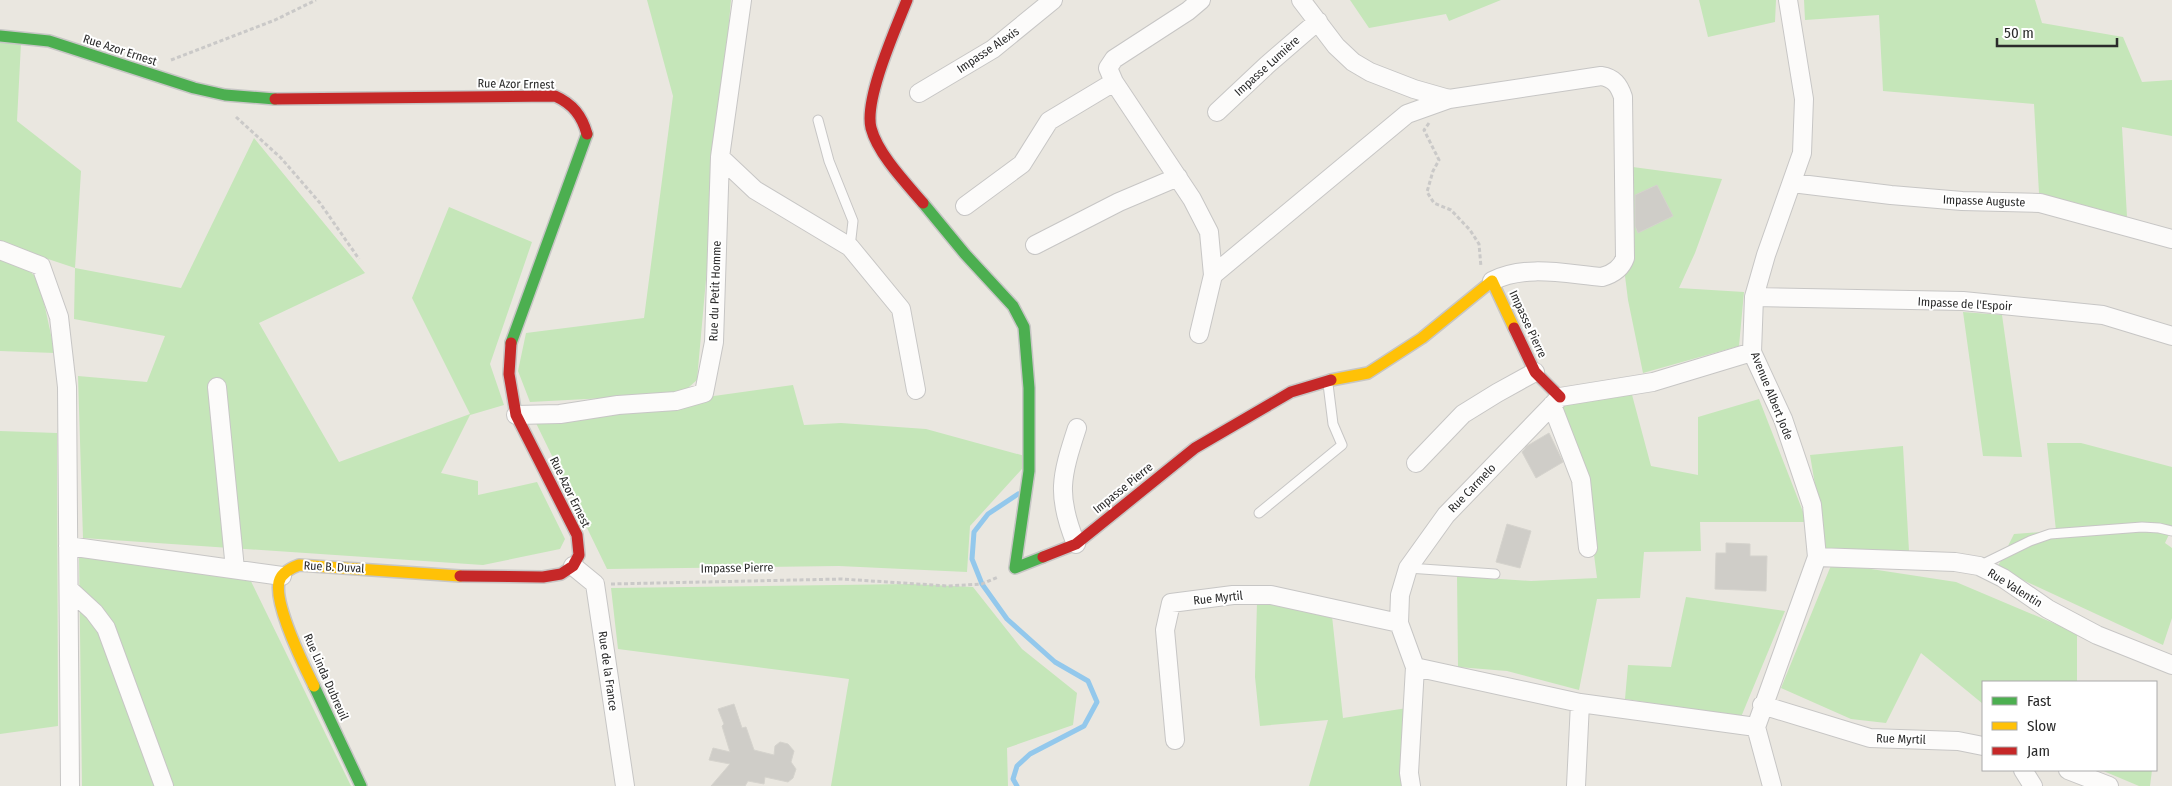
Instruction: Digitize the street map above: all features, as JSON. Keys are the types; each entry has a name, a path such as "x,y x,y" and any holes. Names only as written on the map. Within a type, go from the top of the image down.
{"street":[{"name":"Rue du Petit Homme","path":"516,415 560,414 618,405 676,402 704,393 714,342 720,157 742,0"},
{"path":"907,0 877,78 871,112 871,126 879,144 896,171 1013,306 1024,327 1029,388 1029,471 1016,568"},
{"name":"Impasse Alexis","path":"919,94 993,49 1053,0"},
{"path":"1199,334 1213,275 1209,232 1192,199 1114,82 1108,68 1114,59 1188,11 1201,0"},
{"path":"1301,0 1336,46 1358,65 1370,72 1414,89 1449,99"},
{"name":"Avenue Albert Jode","path":"1756,727 1762,705 1816,557 1812,505 1783,419 1752,352 1754,297 1802,153 1804,99 1788,0"},
{"name":"Impasse Lumière","path":"1217,112 1267,64 1318,21"},
{"name":"Rue Azor Ernest","path":"0,36 49,41 143,73 225,95 262,99 555,96 566,100 577,110 585,123 587,136 511,343 509,374 516,415 577,535 579,555 573,566"},
{"path":"1213,275 1407,114 1449,99 1601,76 1616,82 1623,97 1625,258 1623,265 1610,275 1602,277 1523,271 1505,275 1488,285"},
{"path":"965,206 1022,164 1049,121 1114,82"},
{"path":"720,157 755,190 850,247 901,309 916,390"},
{"path":"1035,245 1119,202 1178,177"},
{"name":"Impasse Auguste","path":"1792,183 1953,200 2040,203 2172,239"},
{"path":"0,250 41,266 59,317 67,387 70,786"},
{"name":"Impasse Pierre","path":"1016,568 1076,544 1195,448 1290,392 1328,381 1368,373 1422,338 1488,285 1535,372 1556,401"},
{"name":"Impasse de l'Espoir","path":"1754,297 1963,302 2103,315 2172,336"},
{"path":"1588,548 1581,480 1556,401 1653,382 1752,352"},
{"path":"1416,463 1464,414 1496,393 1535,372"},
{"path":"217,387 235,570"},
{"name":"Rue Carmelo","path":"1411,786 1409,774 1415,667 1399,623 1400,595 1408,568 1446,515 1556,401"},
{"path":"1076,544 1063,507 1063,472 1077,428"},
{"path":"68,546 282,576"},
{"name":"Rue Valentin","path":"1816,557 1956,562 1979,566 2003,578 2048,609 2097,635 2172,665"},
{"name":"Rue B. Duval","path":"282,576 291,568 299,565 459,576 543,577 561,574 573,566"},
{"path":"573,566 595,584"},
{"name":"Rue Linda Dubreuil","path":"282,576 279,583 280,602 308,674 361,786"},
{"name":"Rue de la France","path":"595,584 625,786"},
{"path":"69,589 94,612 106,628 164,786"},
{"name":"Rue Myrtil","path":"1175,740 1165,630 1171,603 1233,596 1270,595 1399,623"},
{"path":"1415,667 1580,703 1756,727 1772,786"},
{"path":"1576,786 1580,703"},
{"name":"Rue Myrtil","path":"1762,705 1870,738 1958,741 1982,746"},
{"path":"2024,771 2033,786"},
{"path":"2071,771 2109,786"}],"lane":[{"path":"818,120 829,161 853,221 850,247"},
{"path":"1259,513 1342,445 1333,424 1328,381"},
{"path":"1979,566 2024,544 2050,534 2142,527 2172,531"},
{"path":"1408,568 1495,574"}],"path":[{"path":"168,62 200,47 275,20 316,0"},
{"path":"225,95 233,114 282,158 320,203 360,259"},
{"path":"1431,106 1430,121 1424,130 1439,160 1433,171 1428,192 1434,202 1451,210 1470,230 1479,244 1488,285"},
{"name":"Impasse Pierre","path":"595,584 842,580 948,586 982,584 1016,568"}],"green space":[{"path":"647,0 731,0 697,380 681,394 530,402 518,371 526,333 644,318 673,96"},
{"path":"1350,0 1501,0 1449,21 1446,14 1369,28"},
{"path":"1699,0 1776,0 1775,22 1708,37"},
{"path":"1804,0 2035,0 2042,23 2123,37 2142,82 2172,80 2172,136 2122,127 2127,217 2039,193 2034,104 1883,91 1879,15 1805,20"},
{"path":"0,40 21,43 17,121 81,171 75,268 0,243"},
{"path":"254,138 365,273 259,323 339,462 470,414 412,298 449,207 532,242 490,364 504,405 470,415 441,473 478,481 478,495 537,482 565,539 560,549 483,565 83,538 78,376 147,382 165,336 74,319 75,268 181,288"},
{"path":"1618,165 1722,179 1695,253 1679,288 1744,292 1739,346 1643,373 1628,300 1617,212"},
{"path":"0,258 25,267 39,280 55,353 0,351"},
{"path":"1963,312 2002,315 2022,457 1983,456"},
{"path":"793,385 804,425 841,423 926,429 1032,458 970,526 967,572 839,566 607,569 535,421"},
{"path":"1631,391 1651,466 1698,475 1698,417 1759,399 1807,522 1700,522 1701,551 1644,552 1640,598 1597,599 1579,690 1507,671 1458,667 1457,576 1531,581 1597,578 1584,477 1559,402"},
{"path":"0,431 57,433 58,726 0,734"},
{"path":"2047,443 2081,443 2172,467 2172,528 2165,543 2172,548 2172,618 2163,645 1997,568 2014,534 2056,531"},
{"path":"1903,446 1909,551 1826,550 1810,455"},
{"path":"79,553 244,567 351,786 82,786"},
{"path":"1832,563 1956,582 2077,633 2077,681 1982,681 1982,703 1921,653 1886,723 1851,719 1781,688"},
{"path":"911,584 973,587 1022,649 1077,693 1073,725 1007,748 1008,786 831,786 849,679 618,649 611,588"},
{"path":"1686,597 1785,611 1741,717 1625,699 1628,665 1671,667"},
{"path":"1257,602 1332,616 1343,718 1407,708 1405,786 1309,786 1328,720 1260,726 1255,677"},
{"path":"2103,771 2152,771 2150,786 2139,786"}],"building":[{"path":"1657,185 1673,216 1638,233 1635,226 1635,195"},
{"path":"1549,433 1563,462 1536,478 1522,452 1527,446"},
{"path":"1507,524 1531,531 1520,568 1496,562"},
{"path":"1726,543 1750,544 1750,556 1767,556 1766,591 1715,589 1716,553 1726,553"},
{"path":"734,704 742,728 746,727 754,750 774,755 775,746 780,742 788,744 794,751 791,762 796,769 793,778 788,782 765,777 764,784 748,781 745,786 711,786 730,764 709,760 713,748 730,752 722,726 724,724 718,709"}],"waterway":[{"path":"1017,786 1013,779 1017,766 1030,754 1084,726 1097,702 1088,681 1055,662 1007,619 982,584 972,559 974,532 988,514 1018,494"}],"traffic: fast":[{"path":"0,36 49,41 194,88 225,95 275,99"},
{"path":"511,343 587,134"},
{"path":"923,203 965,254 1013,306 1024,327 1029,388 1029,471 1015,568 1043,557"},
{"path":"314,686 361,786"}],"traffic: slow":[{"path":"1331,380 1368,373 1422,338 1492,281 1514,328"},
{"path":"314,686 290,634 281,604 279,582 287,571 299,565 460,576"}],"traffic: jam":[{"path":"907,0 876,82 870,115 871,128 886,158 923,203"},
{"path":"275,99 555,96 576,111 587,134"},
{"path":"1514,328 1535,372 1560,397"},
{"path":"460,576 543,577 561,574 573,566 579,555 577,535 516,415 509,374 511,343"},
{"path":"1043,557 1076,544 1195,448 1291,392 1331,380"}]}
